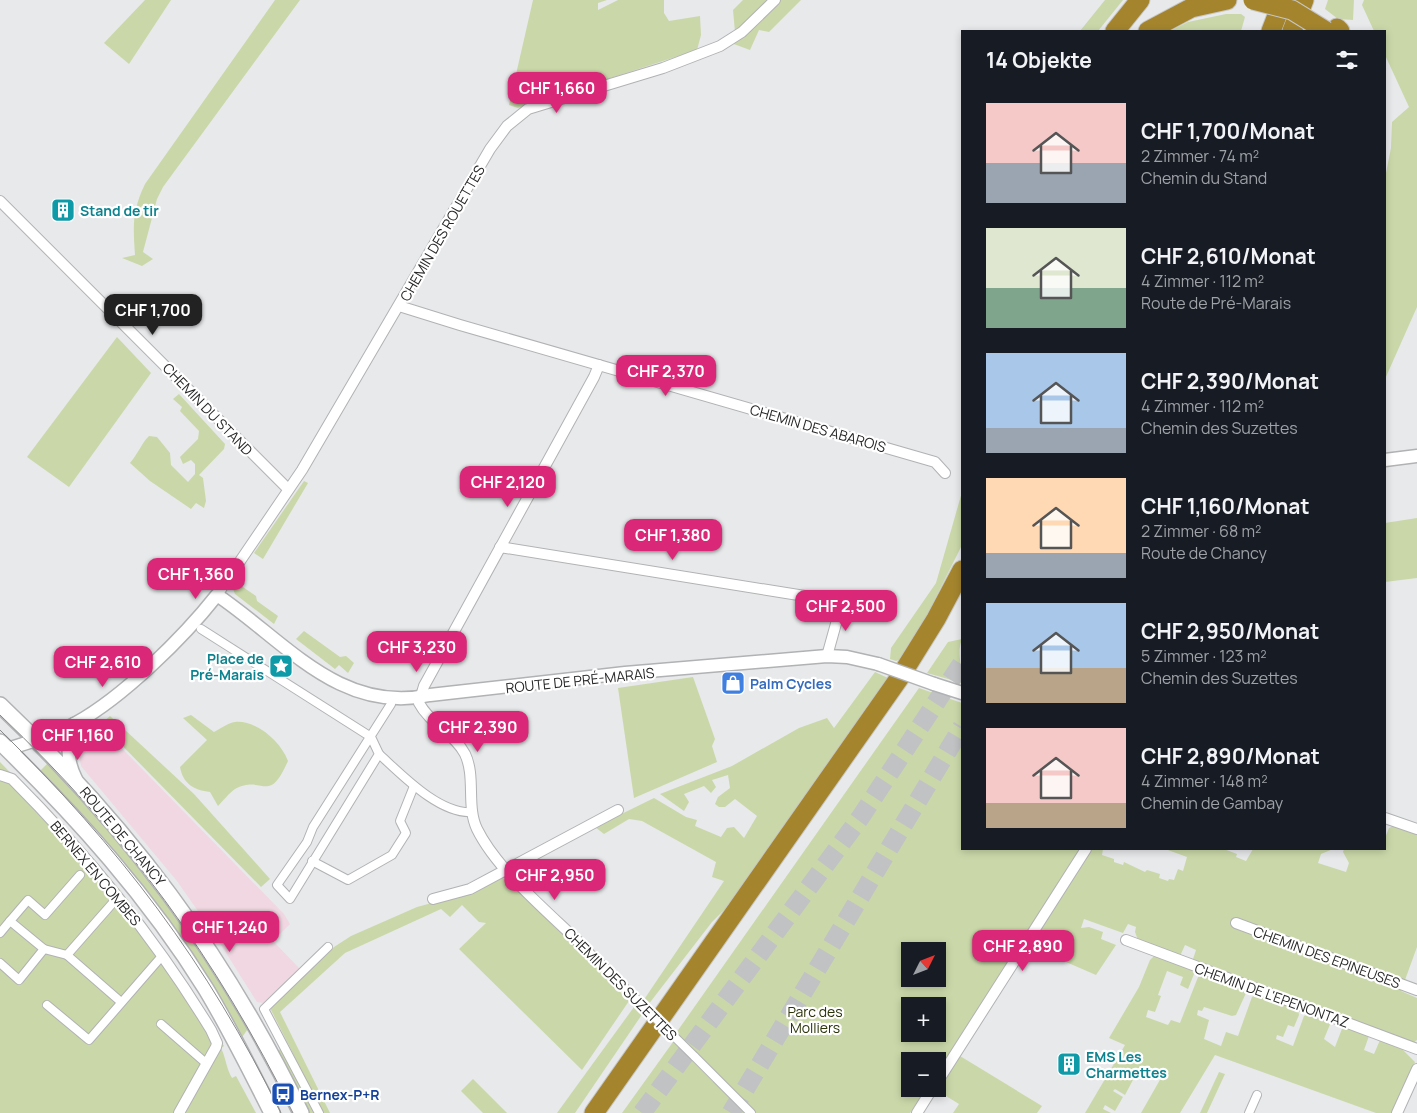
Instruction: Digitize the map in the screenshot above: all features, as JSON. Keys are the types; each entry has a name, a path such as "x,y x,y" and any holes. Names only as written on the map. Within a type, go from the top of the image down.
{"highway":[{"path":"1116,30 1140,0"},
{"path":"1134,30 1158,14 1187,0"},
{"path":"1150,30 1191,8 1226,0"},
{"path":"1253,0 1292,10 1334,30"},
{"path":"1271,30 1283,0"},
{"path":"1292,0 1320,15 1334,30"},
{"path":"1292,30 1304,0"},
{"path":"594,1113 886,697 922,642 961,572"},
{"path":"607,1113 907,687 961,596"}],"main road":[{"name":"ROUTE DE CHANCY","path":"0,705 77,783 143,858 200,935 244,1004 301,1113"},
{"name":"ROUTE DE CHANCY","path":"2,747 93,838 151,910 206,990 239,1048 272,1113"}],"street":[{"name":"CHEMIN DES ROUETTES","path":"217,595 288,489 399,306 490,149 513,119 528,110 663,68 720,46 742,32 775,0"},
{"name":"CHEMIN DU STAND","path":"0,201 288,489"},
{"name":"CHEMIN DES ABAROIS","path":"399,306 934,462 945,473"},
{"path":"420,697 599,365"},
{"path":"1386,460 1417,456"},
{"path":"500,546 842,602 827,656"},
{"path":"2,747 36,740 74,724 127,687 194,622 217,595"},
{"name":"ROUTE DE PRÉ-MARAIS","path":"217,595 323,675 355,690 392,699 409,699 626,673 827,656 847,657 878,664 961,693"},
{"path":"201,629 371,737 379,754 414,786 454,811 473,812"},
{"name":"CHEMIN DES SUZETTES","path":"420,697 422,708 459,743 466,756 470,767 473,812 477,829 506,869 751,1113"},
{"path":"379,754 290,899 277,886 392,704 392,699"},
{"path":"74,724 68,748 69,765 77,783"},
{"name":"BERNEX EN COMBES","path":"0,775 12,780 86,856 162,956 199,1010 217,1043 179,1113"},
{"path":"312,861 348,880 392,855 406,832 400,821 414,786"},
{"path":"433,899 470,889 618,810"},
{"path":"1386,818 1417,830"},
{"path":"946,1068 1085,850"},
{"path":"0,933 28,900 45,915 80,874"},
{"path":"67,955 118,897"},
{"path":"10,921 44,949 67,955 122,1002"},
{"name":"CHEMIN DES EPINEUSES","path":"1236,923 1417,990"},
{"name":"CHEMIN DE L'EPENONTAZ","path":"1126,940 1417,1049"},
{"path":"318,1113 264,1009 328,947"},
{"path":"0,963 19,980 44,949"},
{"path":"47,1006 89,1040 162,956"},
{"path":"161,1024 207,1064"},
{"path":"1397,1113 1417,1069"},
{"path":"1248,1113 1257,1095"},
{"path":"917,1113 927,1097"}],"shaded area":[{"path":"99,725 284,914 290,924 273,941 300,969 263,1003 257,1002 216,937 177,881 81,766 78,749 83,740"}],"green space":[{"path":"145,0 171,0 129,64 104,43"},
{"path":"275,0 300,0 163,187 157,199 143,252 153,259 142,266 122,258 135,255 134,219 145,184"},
{"path":"533,0 607,0 598,3 598,10 618,0 664,0 664,13 669,21 700,16 701,35 697,50 518,108 509,105"},
{"path":"743,0 772,0 735,32 733,10"},
{"path":"779,0 801,0 769,32 759,30 750,50 731,43"},
{"path":"1105,0 1123,0 1099,30 1081,30"},
{"path":"1328,0 1354,0 1353,20 1338,19 1325,9"},
{"path":"1364,0 1417,0 1417,307 1386,377 1386,173 1391,148 1392,122 1409,107 1386,57 1386,30 1374,30 1362,5"},
{"path":"1226,14 1241,14 1245,17 1241,30 1172,30 1188,22"},
{"path":"117,337 151,373 69,487 27,457"},
{"path":"179,394 225,444 224,449 199,475 203,478 206,501 204,508 196,503 191,509 150,481 130,463 149,436 157,437 170,453 171,465 188,482 195,474 195,464 191,460 183,464 180,457 198,439 199,431 180,411 182,407 173,399"},
{"path":"304,481 308,483 263,559 254,553"},
{"path":"961,496 961,547 927,615 901,659 896,661 890,659 891,648 936,583"},
{"path":"1417,518 1417,578 1386,582 1386,523"},
{"path":"237,583 256,596 257,601 278,616 274,624 235,594 233,589"},
{"path":"304,631 340,657 346,656 354,663 348,673 339,665 335,669 296,639"},
{"path":"961,639 961,683 927,673 948,642"},
{"path":"875,672 888,678 728,906 712,922 648,1005 643,1001 724,881 712,877 716,862 642,821 629,819 604,834 595,827 654,798 686,817 697,820 695,826 721,837 727,828 734,827 744,838 757,816 735,799 725,807 719,807 715,804 718,797 730,788 728,775 712,780 716,787 711,793 704,786 684,794 689,802 684,811 660,794 732,766 799,728 827,718 834,728"},
{"path":"693,677 715,739 712,746 717,762 634,798 618,688"},
{"name":"Parc des Molliers","path":"919,688 961,703 961,850 1081,850 946,1059 946,1052 901,1052 901,1097 921,1097 910,1113 622,1113 673,1042 713,1082 717,1073 676,1033"},
{"path":"191,715 214,732 235,722 243,722 260,728 274,740 285,754 288,761 281,775 270,786 245,785 235,789 218,806 210,792 194,788 181,773 180,767 207,740 183,718"},
{"path":"110,716 194,794 270,879 261,887 101,724"},
{"path":"50,761 163,891 250,1026 240,1040 39,772"},
{"path":"0,762 35,798 37,796 65,827 146,924 224,1046 221,1048 230,1074 232,1078 236,1076 256,1113 0,1113"},
{"path":"1393,826 1417,835 1417,947 1401,991 1417,998 1417,1040 1413,1043 1193,959 1196,950 1185,945 1180,956 1138,940 1135,932 1136,927 1128,924 1123,933 1084,919 1081,928 1089,927 1103,932 1101,939 1116,945 1096,975 1029,946 1091,850 1103,850 1102,855 1114,859 1114,862 1123,865 1124,862 1145,872 1147,870 1160,874 1159,878 1168,881 1169,879 1174,880 1178,869 1183,871 1187,857 1168,850 1227,850 1237,854 1236,857 1246,861 1252,850 1331,850 1321,854 1318,863 1346,872 1349,863 1344,850 1386,850 1386,836 1389,828"},
{"path":"502,878 512,881 629,1001 582,1070 459,949 486,923 479,922 462,905 450,917 441,909 345,953 280,1012 330,1113 323,1113 269,1006 334,947 351,936 417,907 458,896"},
{"path":"1155,955 1191,969 1194,974 1188,989 1180,985 1183,977 1167,971 1158,995 1161,996 1155,1012 1148,1010 1146,1017 1168,1025 1171,1020 1180,1023 1198,977 1204,975 1243,989 1246,993 1236,1015 1232,1016 1204,1007 1202,1011 1198,1010 1197,1015 1209,1020 1204,1039 1221,1046 1226,1032 1238,1036 1252,997 1257,994 1298,1010 1299,1015 1294,1027 1288,1025 1283,1037 1277,1035 1276,1039 1293,1046 1304,1016 1309,1014 1331,1022 1324,1039 1335,1047 1343,1026 1369,1036 1364,1050 1374,1054 1380,1040 1401,1048 1415,1062 1409,1079 1391,1113 1376,1113 1215,1055 1180,1113 1141,1113 1161,1078 1151,1072 1150,1069 1142,1066 1136,1075 1124,1069 1124,1072 1134,1078 1125,1095 1115,1089 1113,1091 1123,1097 1115,1111 1105,1105 1103,1109 1111,1113 1085,1113 1125,1045 1109,1038 1139,987 1150,960"},
{"path":"637,1006 643,1013 575,1113 557,1113 634,1007"},
{"path":"282,1049 314,1113 309,1113 278,1050"},
{"path":"960,1056 1042,1106 1037,1113 953,1113 959,1104 946,1096 946,1078"},
{"path":"1219,1072 1225,1074 1207,1113 1200,1113"},
{"path":"473,1079 507,1113 483,1113 461,1091"}],"tunnel":[{"path":"642,1113 860,818 961,665"},
{"path":"731,1113 961,729"}],"tram line":[{"path":"0,715 46,760 88,806 165,900 200,950 232,1002 293,1113"},
{"path":"0,730 84,818 158,909 223,1006 253,1058 281,1113"}],"place":[{"name":"Stand de tir","path":"63,210"},
{"name":"Place de Pré-Marais","path":"281,666"},
{"name":"Palm Cycles","path":"733,683"},
{"name":"EMS Les Charmettes","path":"1069,1064"},
{"name":"Bernex-P+R","path":"283,1094"}]}
